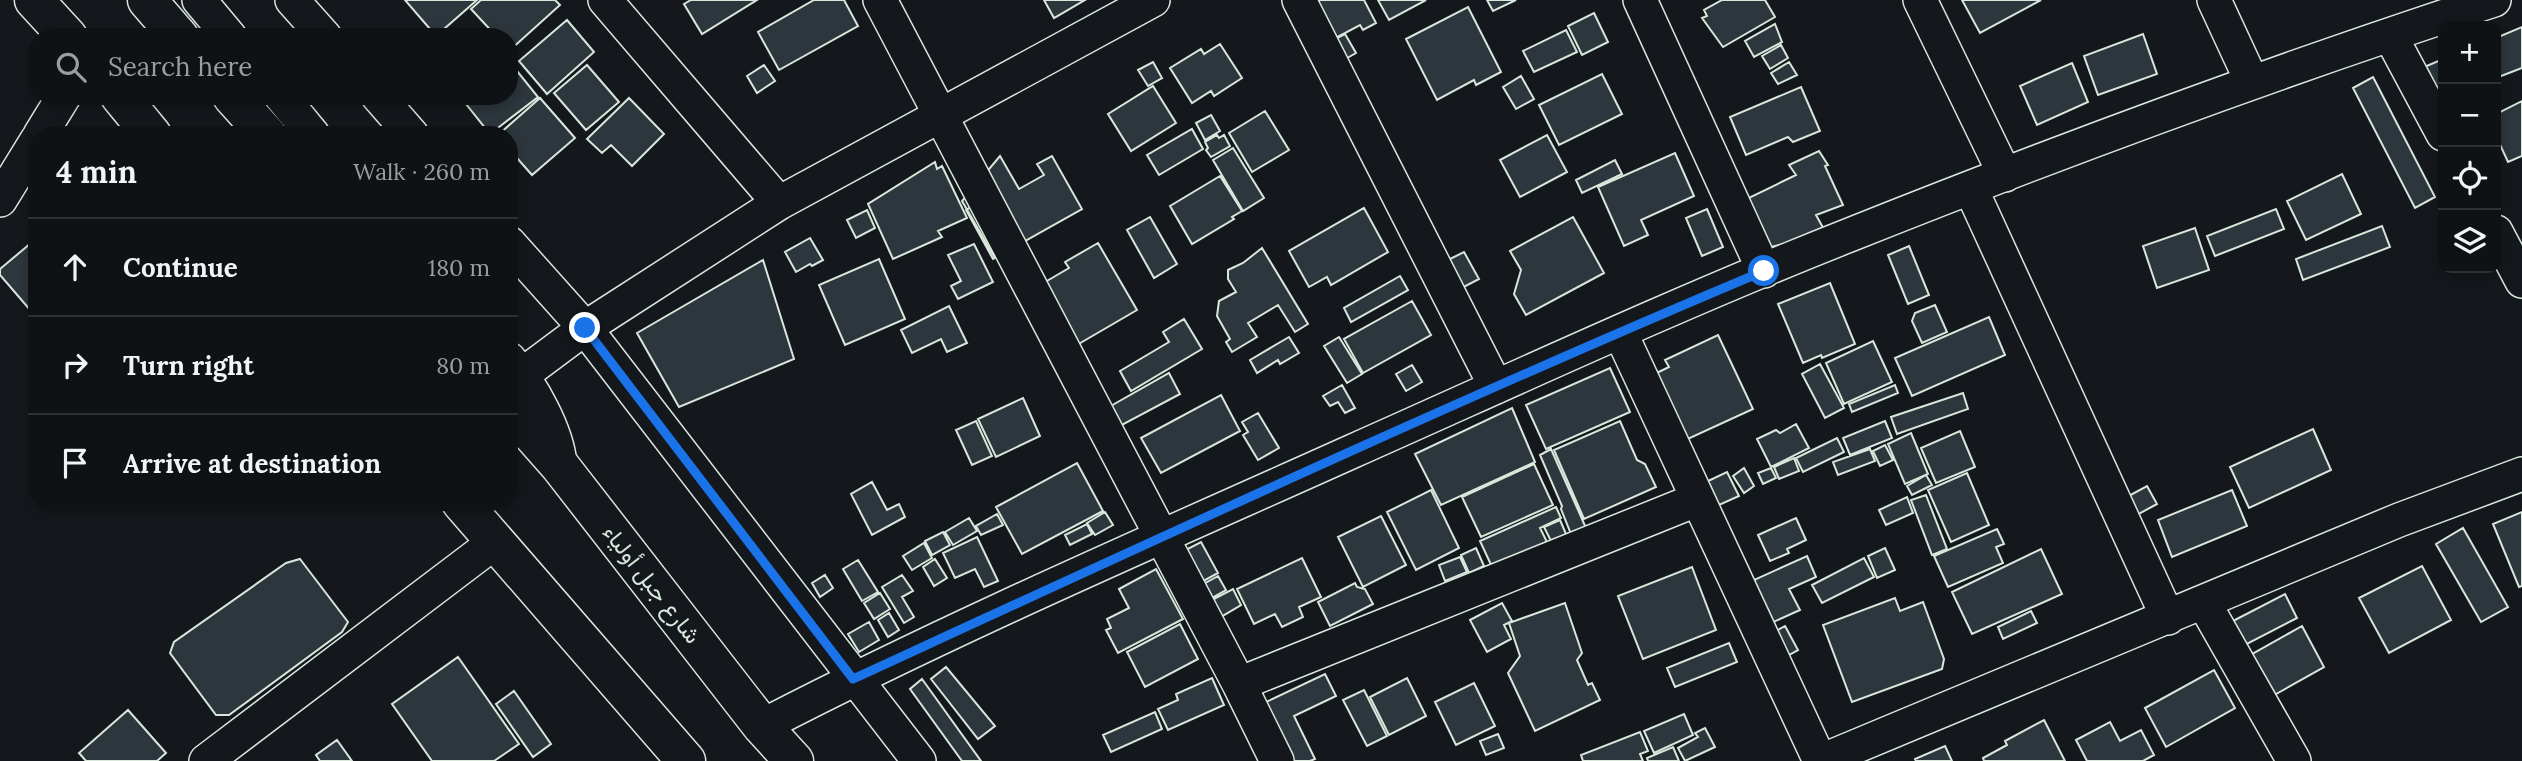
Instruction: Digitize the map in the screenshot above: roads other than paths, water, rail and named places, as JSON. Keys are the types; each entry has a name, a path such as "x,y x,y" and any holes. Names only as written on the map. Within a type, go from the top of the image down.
{"main road":[{"path":"34,0 60,28"},
{"path":"147,0 171,28"},
{"path":"127,105 145,126"},
{"path":"240,105 259,126"},
{"name":"شارع جبل أولياء","path":"518,388 560,466 762,726 794,761"},
{"path":"469,511 686,761"}],"street":[{"path":"199,0 222,28"},
{"path":"292,0 317,28"},
{"path":"880,0 1277,761"},
{"path":"518,378 585,328 779,203 1153,0"},
{"path":"1299,0 1496,387"},
{"path":"1640,0 1764,271"},
{"path":"1920,0 2005,176"},
{"path":"2214,0 2252,82"},
{"path":"762,726 853,679 1160,538 1620,332 1844,237 2252,82 2485,1"},
{"path":"622,5 779,203"},
{"path":"2390,35 2438,125"},
{"path":"46,126 58,105"},
{"path":"288,105 306,126"},
{"path":"386,105 404,126"},
{"path":"0,201 28,156"},
{"path":"1971,189 2168,618"},
{"path":"2501,241 2522,281"},
{"path":"518,253 585,328 853,679 919,761"},
{"path":"1620,332 1696,500 1821,761 2399,520 2522,474"},
{"path":"1239,684 1696,500"},
{"path":"206,761 495,542"},
{"path":"2204,603 2294,761"}]}
